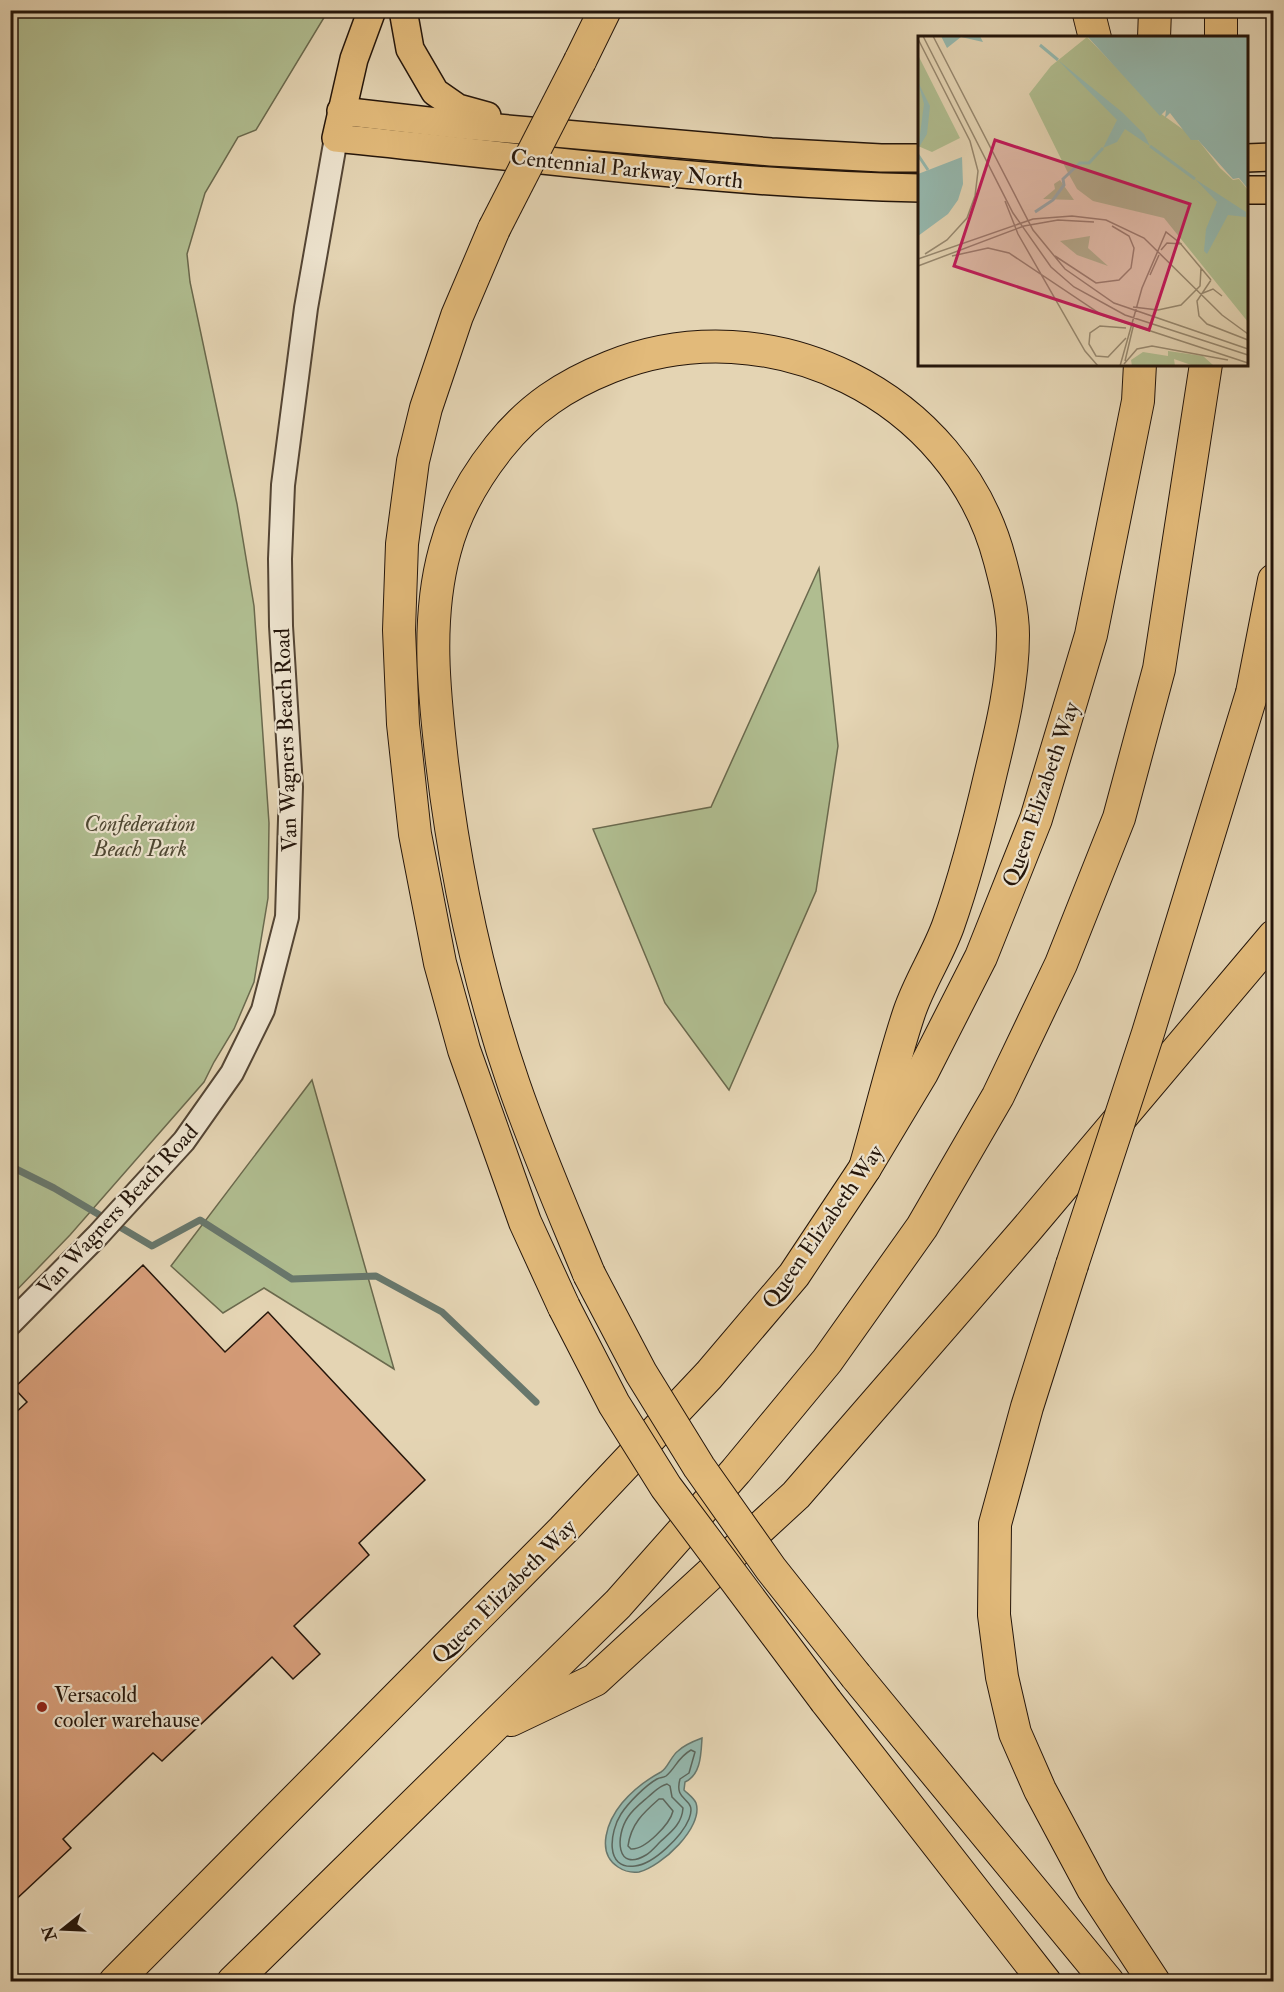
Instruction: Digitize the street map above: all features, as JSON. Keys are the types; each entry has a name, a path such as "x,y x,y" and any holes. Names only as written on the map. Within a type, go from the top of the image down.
{"highway":[{"path":"605,10 494,229 457,316 426,408 413,461 402,544 399,630 403,724 415,834 440,963 464,1050 525,1222 564,1307 614,1404 666,1487 826,1701 1045,1982"},
{"path":"1088,10 1094,36"},
{"path":"1154,36 1155,10"},
{"path":"1221,10 1221,36"},
{"path":"865,1168 910,1009 946,929 975,843 1008,698 1013,633 1006,585 994,538 974,493 945,453 917,423 882,395 830,368 766,350 731,347 681,348 630,359 578,380 543,404 512,431 480,470 459,511 446,546 436,590 433,636 437,718 451,834 478,963 513,1082 547,1173 589,1274 641,1373 699,1467 771,1569 1108,1982"},
{"path":"1124,366 1138,401"},
{"name":"Queen Elizabeth Way","path":"115,1982 563,1530 709,1376 794,1275 865,1168 922,1073 981,957 1036,819 1091,635 1138,401 1140,366"},
{"path":"233,1982 618,1604 736,1471 827,1361 922,1227 998,1096 1061,964 1119,818 1159,669 1206,366"},
{"path":"1154,1982 1093,1889 1040,1790 1016,1733 1002,1677 994,1615 995,1524 1027,1407 1148,1033 1252,693 1274,580"},
{"path":"489,1730 595,1680 796,1495 1026,1230 1274,936"}],"main road":[{"path":"336,138 354,59 372,10"},
{"path":"403,10 410,49 435,92 458,108 496,118 516,128"},
{"name":"Centennial Parkway North","path":"341,111 463,125 771,152 918,158"},
{"name":"Centennial Parkway North","path":"336,138 506,155 622,170 725,179 918,188"},
{"path":"1248,158 1274,157"},
{"path":"1248,190 1274,190"}],"street":[{"name":"Van Wagners Beach Road","path":"10,1324 98,1235 184,1141 232,1073 263,1010 287,917 291,787 281,626 280,559 283,484 306,308 336,138"}],"green space":[{"name":"Confederation Beach Park","path":"11,10 328,11 256,130 238,137 205,193 187,254 190,282 237,504 254,606 269,823 268,898 254,982 234,1029 204,1082 70,1235 11,1296"},
{"path":"819,568 838,746 816,891 729,1090 665,1003 593,829 711,807"},
{"path":"312,1080 394,1369 264,1288 223,1313 171,1266"}],"water":[{"path":"702,1738 697,1769 685,1782 684,1790 695,1801 697,1813 687,1834 669,1854 648,1869 634,1872 618,1867 611,1861 605,1845 612,1818 617,1810 635,1790 663,1770 680,1749"}],"building":[{"path":"143,1265 225,1352 268,1312 425,1480 359,1543 369,1555 294,1626 320,1654 293,1679 272,1657 162,1761 153,1753 63,1839 71,1848 10,1905 10,1418 27,1402 14,1388"}],"waterway":[{"path":"10,1166 54,1188 152,1246 200,1220 292,1279 376,1276 442,1312 536,1402"}],"place":[{"name":"Versacold cooler warehause","path":"42,1707"}]}
